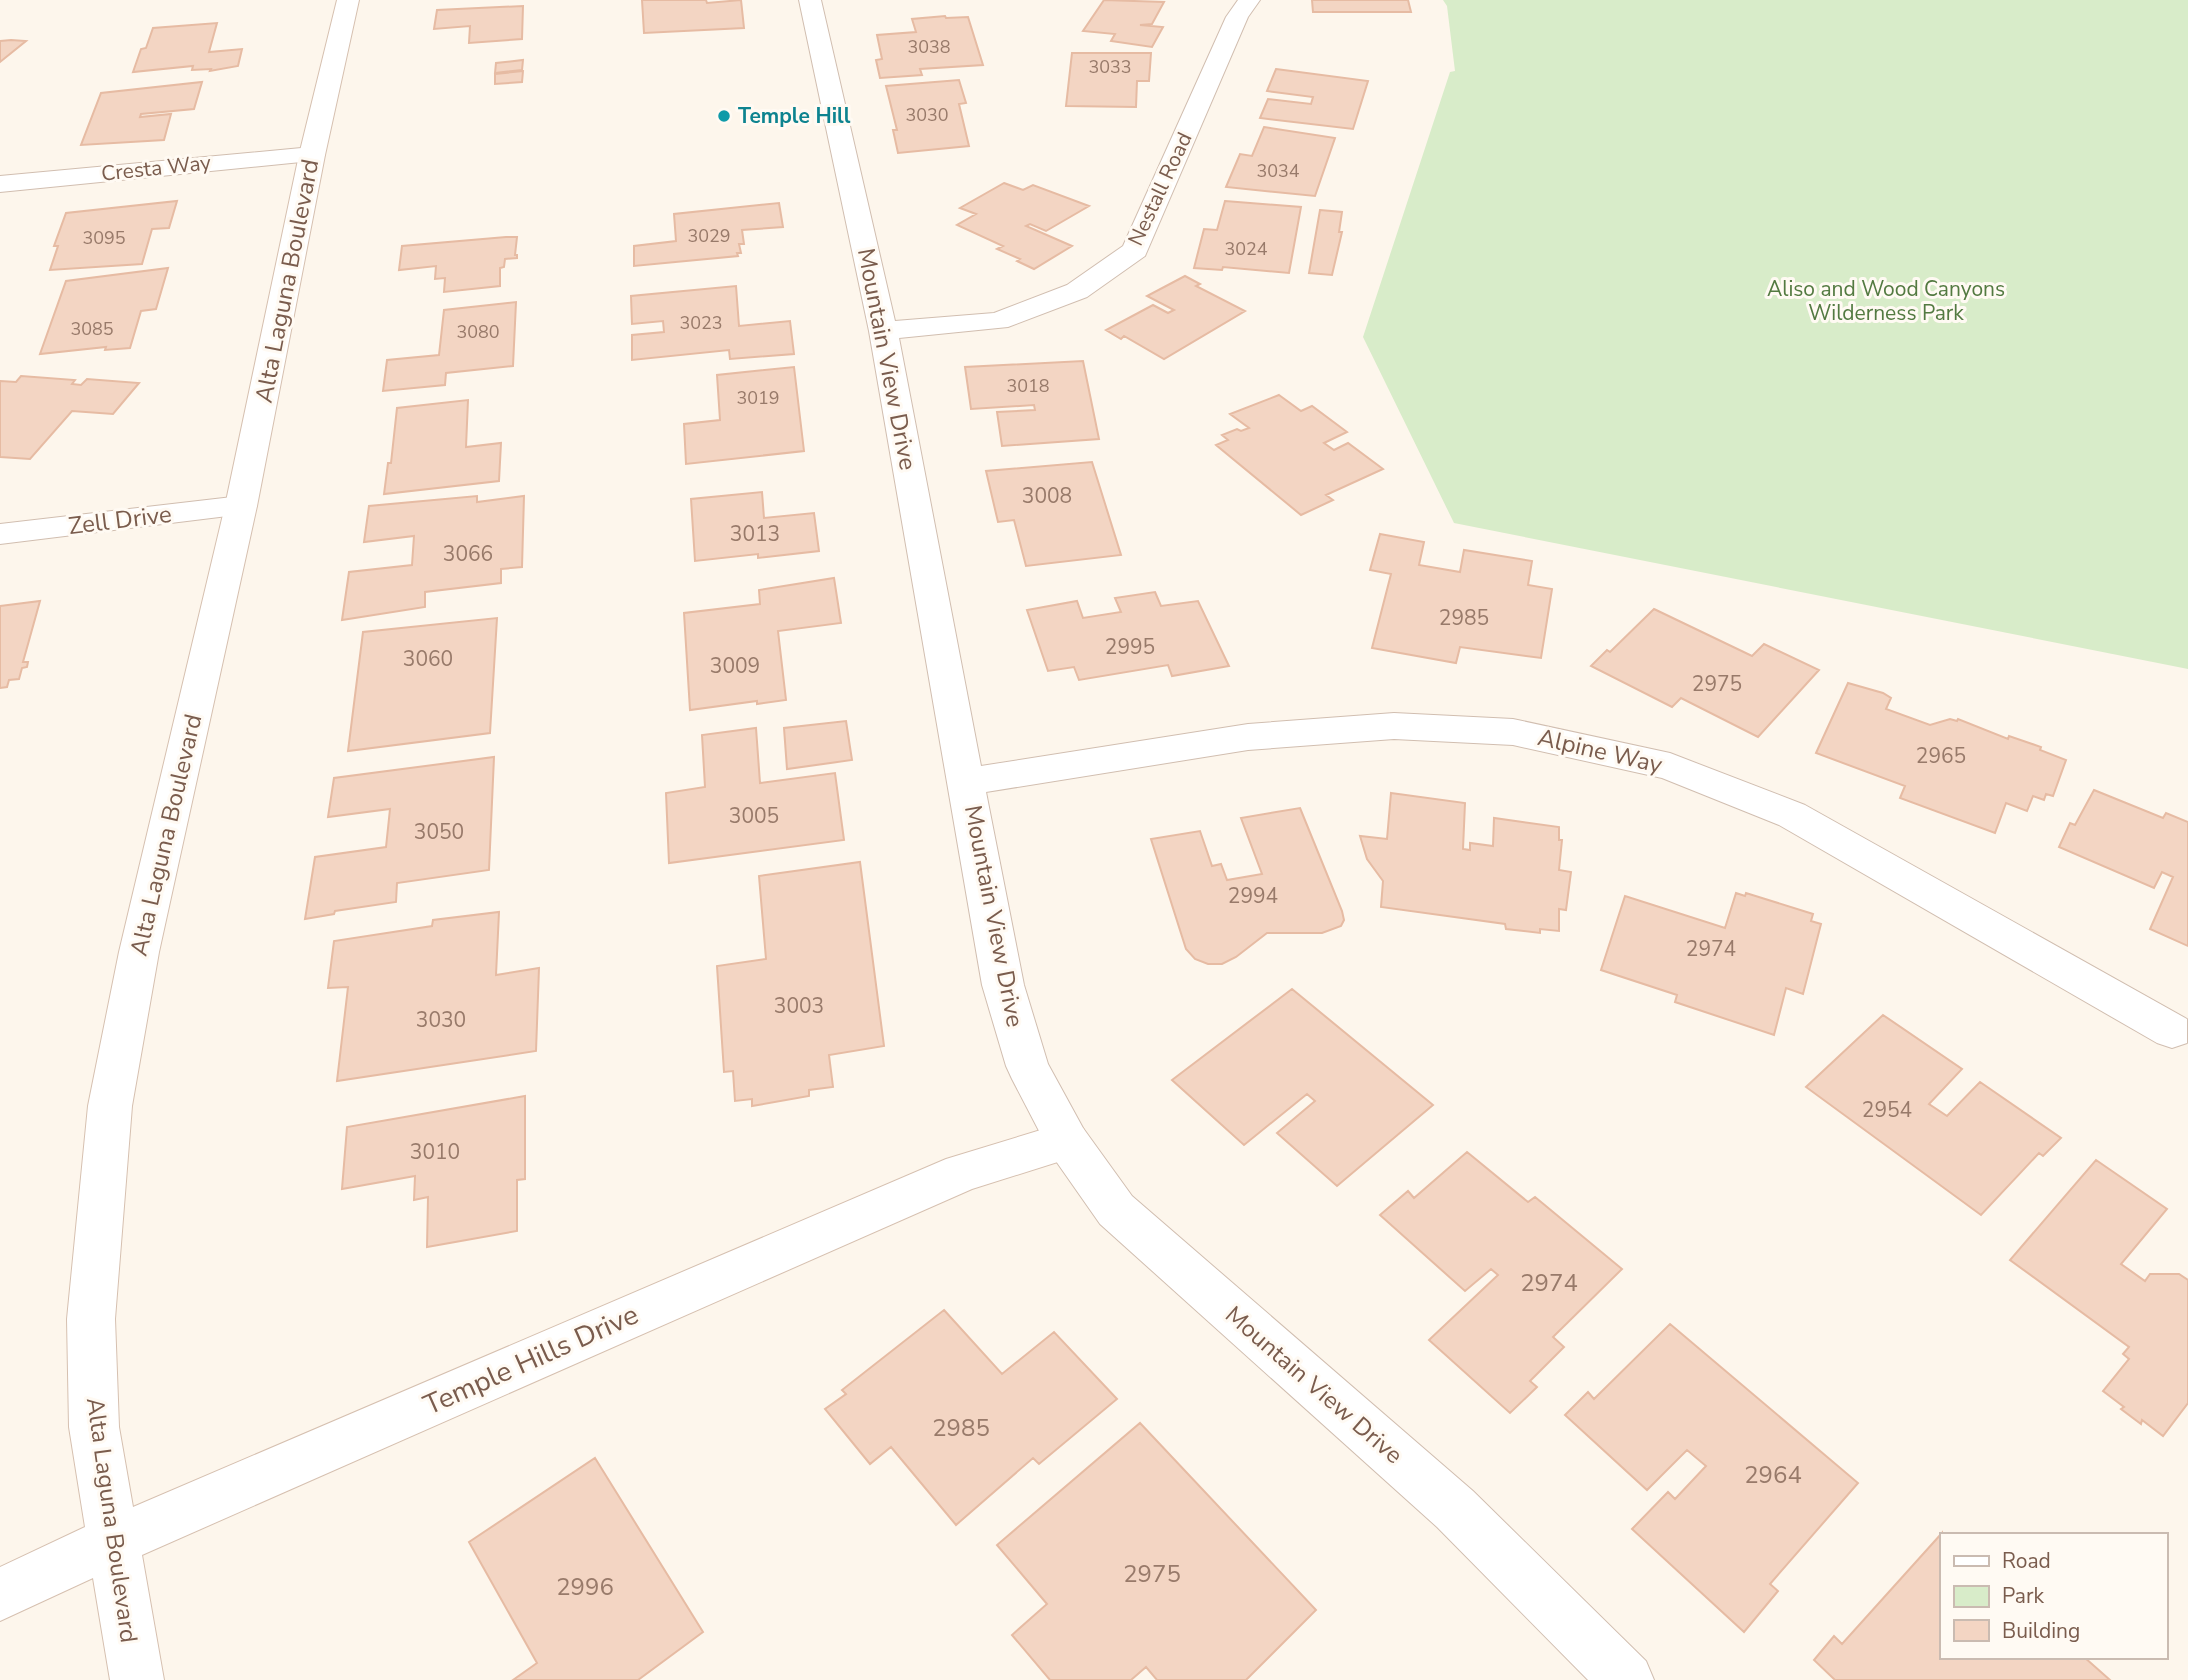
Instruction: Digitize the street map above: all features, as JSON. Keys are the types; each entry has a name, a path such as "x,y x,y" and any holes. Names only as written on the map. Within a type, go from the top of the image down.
{"street":[{"name":"Alta Laguna Boulevard","path":"137,1680 94,1427 91,1319 110,1106 139,952 241,506 312,155 348,0"},
{"name":"Mountain View Drive","path":"810,0 883,331 1003,985 1027,1066 1068,1141 1116,1210 1455,1509 1627,1680"},
{"name":"Nestall Road","path":"883,331 998,321 1077,291 1136,250 1237,17 1249,0"},
{"name":"Cresta Way","path":"0,184 312,155"},
{"name":"Zell Drive","path":"0,534 241,506"},
{"name":"Alpine Way","path":"967,782 1248,737 1394,726 1513,732 1671,766 1792,815 2172,1031"},
{"name":"Temple Hills Drive","path":"0,1594 112,1542 962,1174 1068,1141"}],"green space":[{"name":"Aliso and Wood Canyons Wilderness Park","path":"1443,0 2188,0 2188,669 1454,523 1363,337 1450,72 1455,71 1447,6"}],"building":[{"path":"642,0 706,0 707,3 741,0 744,28 644,33"},
{"path":"1104,0 1164,2 1152,24 1140,25 1163,27 1152,47 1111,41 1115,34 1083,31"},
{"path":"1312,0 1408,0 1411,12 1313,12"},
{"path":"523,6 522,39 469,43 470,26 434,29 437,10"},
{"path":"968,17 983,65 920,69 922,75 880,78 876,60 882,59 877,35 916,32 912,19"},
{"path":"217,23 209,52 242,49 238,66 210,71 211,69 192,70 193,66 133,72 141,49 146,48 153,28"},
{"path":"0,41 26,41 0,62"},
{"path":"1072,53 1151,53 1149,81 1137,81 1136,107 1066,106"},
{"path":"523,60 522,70 495,73 496,63"},
{"path":"1276,69 1368,81 1353,129 1260,118 1268,99 1311,104 1313,97 1267,91"},
{"path":"523,71 522,82 495,84 495,74"},
{"path":"959,80 966,103 959,104 969,146 898,153 893,130 897,130 886,86"},
{"path":"202,82 194,109 141,114 140,117 171,114 164,140 81,145 101,93"},
{"path":"1264,127 1335,138 1315,196 1226,187 1240,154 1252,156"},
{"path":"1004,183 1023,190 1033,185 1089,206 1046,231 1030,224 1026,226 1072,246 1034,269 1017,261 1020,259 997,249 1003,246 957,225 976,214 960,208"},
{"path":"177,201 169,228 152,229 142,264 50,270 58,246 54,246 66,213"},
{"path":"1225,201 1301,207 1289,273 1223,267 1222,270 1194,268 1204,229 1217,230"},
{"path":"779,203 783,227 742,230 744,244 739,244 741,253 737,253 738,256 634,266 634,246 676,241 674,214"},
{"path":"1320,210 1342,212 1339,232 1342,232 1332,275 1309,273"},
{"path":"517,237 517,258 505,259 504,267 500,268 500,286 444,292 445,278 435,279 436,266 399,270 402,246"},
{"path":"168,268 156,309 141,311 130,348 105,350 106,347 40,354 66,281"},
{"path":"1185,276 1200,284 1196,286 1245,311 1164,359 1124,336 1121,339 1106,330 1153,305 1168,313 1174,310 1147,296"},
{"path":"736,286 739,326 790,321 794,354 730,359 729,350 632,360 632,335 664,332 663,321 632,324 631,296"},
{"path":"516,302 513,366 446,373 445,385 383,391 387,360 439,355 444,310"},
{"path":"1083,361 1099,439 1002,446 997,412 1035,410 1034,405 971,409 965,367"},
{"path":"794,367 804,451 686,464 684,424 720,420 717,375"},
{"path":"21,376 75,380 72,384 81,385 87,379 139,383 113,414 72,411 30,459 0,457 0,381 16,382"},
{"path":"1279,395 1301,411 1312,406 1347,432 1324,443 1334,450 1348,443 1383,469 1326,495 1333,500 1301,515 1216,445 1228,440 1222,435 1249,428 1230,414"},
{"path":"468,400 466,447 501,443 499,481 384,494 388,463 391,463 397,408"},
{"path":"1092,462 1121,555 1026,566 1014,520 998,522 986,471"},
{"path":"762,492 764,518 814,513 819,551 695,561 691,499"},
{"path":"477,496 477,502 524,496 522,567 501,569 501,583 425,592 425,607 342,620 349,572 412,565 414,536 364,542 369,506"},
{"path":"1380,534 1424,542 1419,565 1460,572 1464,550 1532,561 1528,585 1552,589 1541,658 1460,647 1456,663 1372,648 1391,574 1370,570"},
{"path":"834,578 841,623 778,631 786,700 690,710 684,613 760,604 759,590"},
{"path":"1155,592 1161,606 1198,601 1229,666 1172,676 1168,665 1079,680 1074,667 1048,671 1027,610 1077,601 1083,618 1121,612 1115,598"},
{"path":"40,601 23,662 28,662 27,667 22,668 19,679 9,680 7,687 0,688 0,606"},
{"path":"1654,609 1752,656 1764,644 1819,670 1758,737 1681,698 1672,707 1591,666 1607,650 1610,652"},
{"path":"497,618 490,733 348,751 363,632"},
{"path":"1848,683 1883,693 1891,698 1886,709 1930,725 1958,719 2008,739 2009,736 2041,747 2040,750 2066,760 2053,796 2046,794 2044,800 2033,796 2027,811 2006,803 1995,833 1900,798 1905,786 1816,753"},
{"path":"846,721 852,760 787,769 784,728"},
{"path":"756,728 760,783 835,773 844,840 669,863 666,793 705,787 702,735"},
{"path":"494,757 489,870 397,883 396,902 335,911 334,914 305,919 315,857 386,847 390,809 328,817 334,778"},
{"path":"2094,790 2163,818 2166,813 2188,822 2188,946 2150,929 2173,877 2162,872 2154,888 2059,847 2070,823 2075,825"},
{"path":"1391,793 1465,803 1463,849 1470,850 1470,843 1493,846 1494,818 1559,827 1559,840 1562,840 1559,870 1571,872 1566,910 1559,909 1559,931 1540,929 1540,933 1506,929 1505,924 1381,907 1383,881 1367,859 1360,836 1387,839"},
{"path":"1300,808 1342,911 1344,920 1341,926 1322,933 1267,933 1236,957 1222,964 1208,964 1195,959 1186,949 1151,839 1200,831 1212,866 1221,864 1227,880 1262,874 1241,818"},
{"path":"860,862 884,1046 829,1055 833,1087 809,1090 809,1096 752,1106 752,1099 735,1101 733,1071 724,1072 717,966 766,959 759,876"},
{"path":"1736,893 1745,896 1746,893 1813,914 1811,921 1821,924 1803,994 1786,988 1774,1035 1675,1002 1677,995 1601,970 1625,896 1725,928"},
{"path":"499,912 496,975 539,968 536,1051 337,1081 348,987 328,988 334,941 432,926 433,920"},
{"path":"1292,989 1433,1105 1337,1186 1277,1133 1315,1101 1307,1094 1244,1145 1172,1080"},
{"path":"1883,1015 1962,1069 1929,1104 1947,1116 1980,1082 2061,1138 2043,1156 2039,1153 1981,1215 1806,1087"},
{"path":"525,1096 525,1179 517,1180 517,1231 427,1247 428,1197 414,1200 415,1176 342,1189 347,1127"},
{"path":"1467,1152 1528,1202 1535,1197 1622,1269 1553,1337 1564,1347 1530,1381 1537,1387 1510,1413 1429,1340 1498,1275 1491,1269 1465,1291 1380,1215 1408,1191 1414,1198"},
{"path":"2096,1160 2167,1209 2121,1264 2145,1281 2150,1274 2179,1274 2188,1280 2188,1403 2163,1436 2142,1420 2141,1424 2121,1409 2124,1407 2103,1391 2129,1359 2123,1354 2129,1347 2010,1260"},
{"path":"944,1310 1002,1374 1054,1332 1117,1399 1039,1464 1033,1458 956,1525 891,1447 870,1464 825,1409 846,1394 842,1390"},
{"path":"1670,1324 1858,1483 1770,1584 1778,1591 1744,1632 1632,1529 1668,1492 1675,1499 1706,1466 1687,1450 1647,1490 1565,1415 1588,1392 1594,1399"},
{"path":"1140,1423 1316,1610 1246,1680 1157,1680 1146,1667 1131,1680 1050,1680 1012,1635 1047,1604 997,1545"},
{"path":"595,1458 703,1632 638,1680 513,1680 537,1663 469,1542"},
{"path":"1940,1535 1940,1659 2086,1659 2110,1680 1835,1680 1814,1660 1834,1636 1842,1644"}],"place":[{"name":"Temple Hill","path":"724,116"}]}
